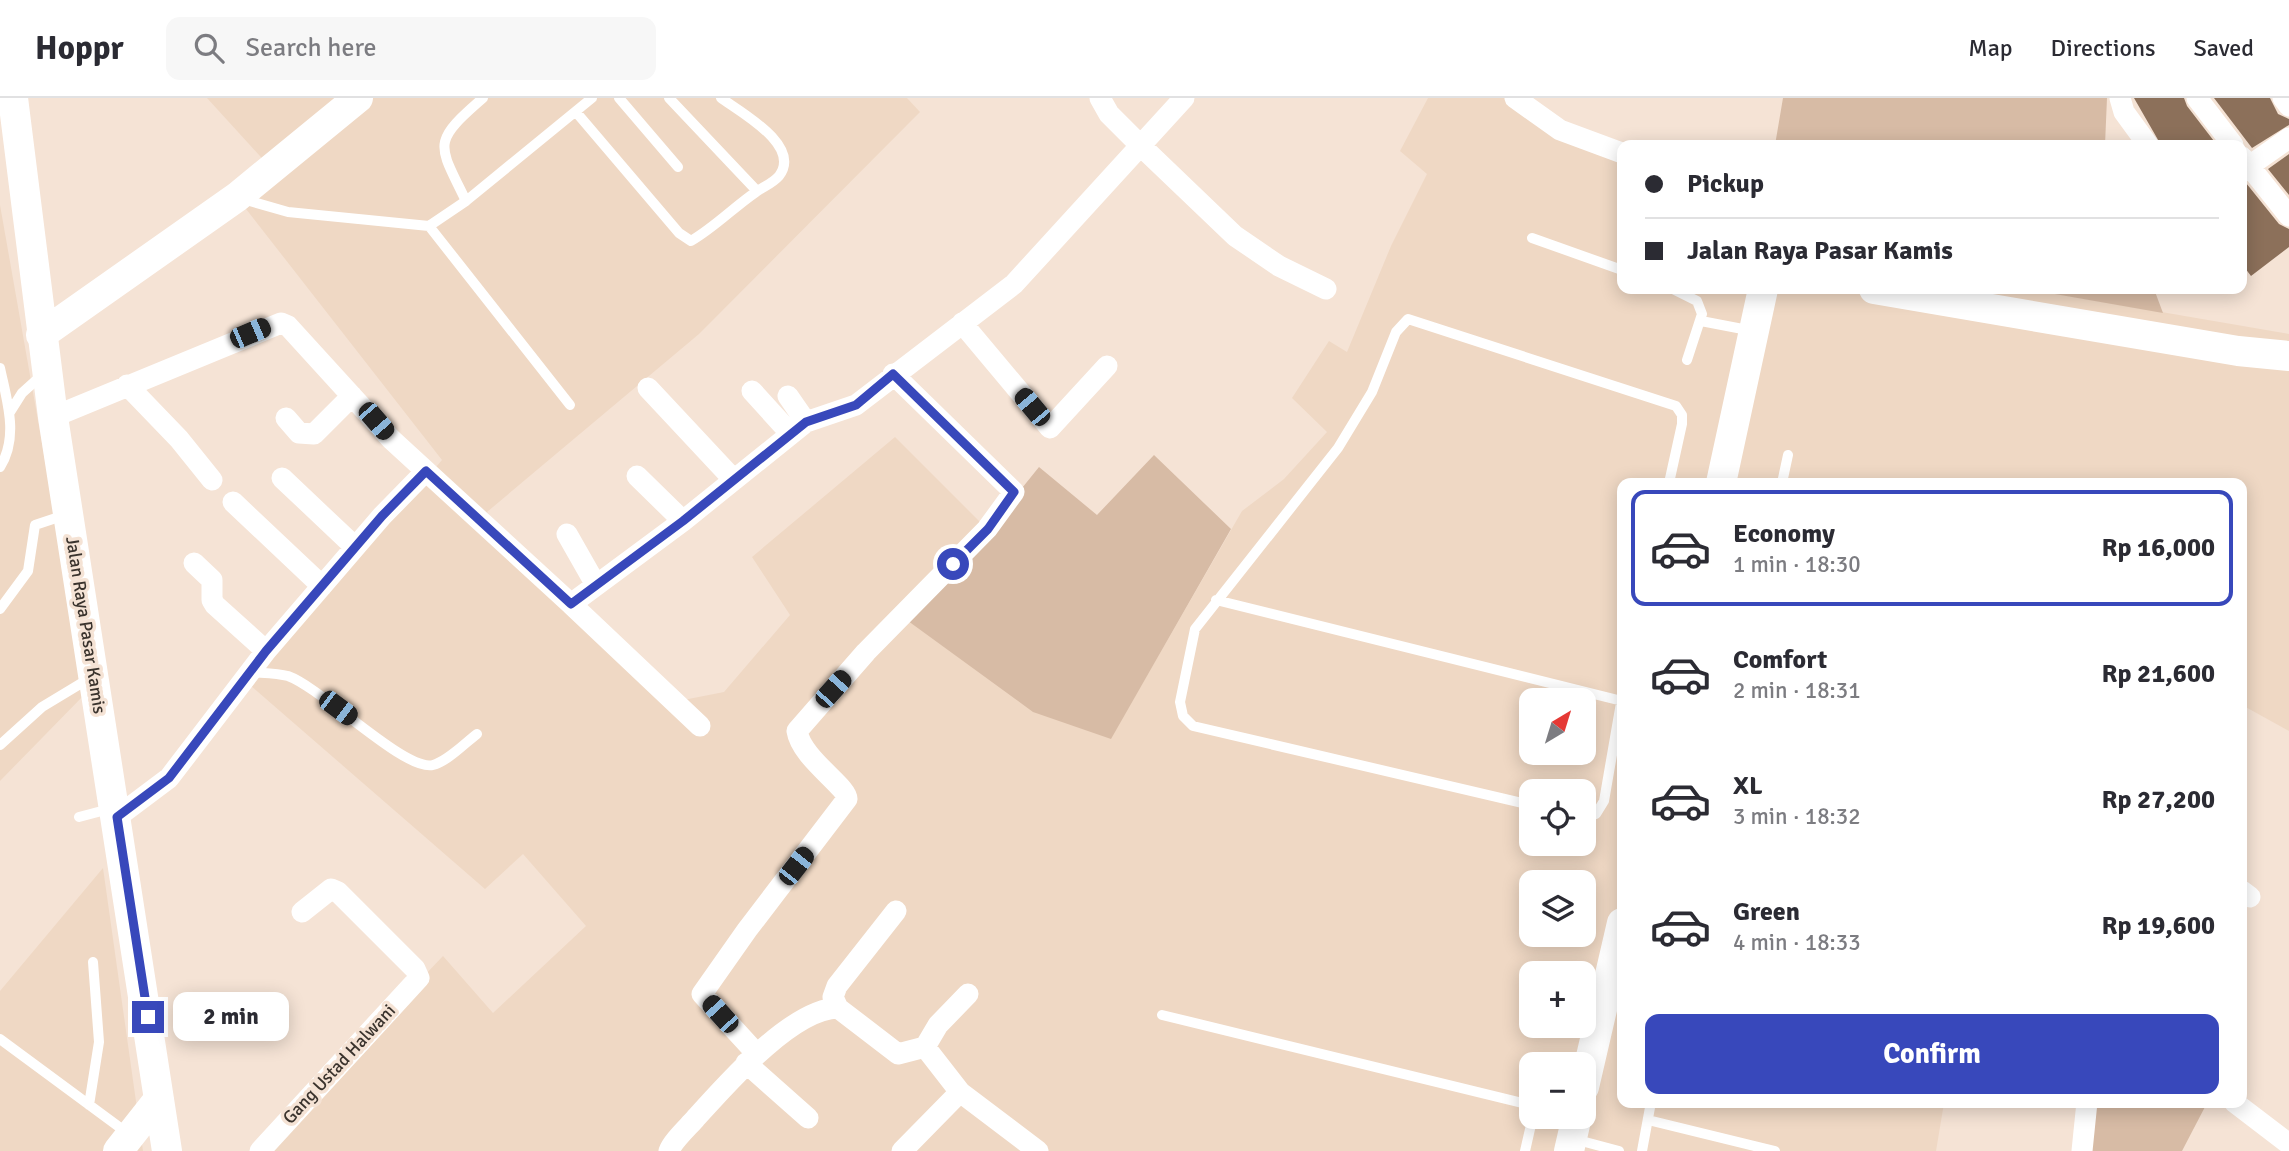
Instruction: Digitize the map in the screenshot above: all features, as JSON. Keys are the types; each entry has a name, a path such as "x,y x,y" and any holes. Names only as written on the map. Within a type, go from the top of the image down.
{"street":[{"path":"41,335 237,197 358,98"},
{"path":"1100,98 1110,114 1141,146 1235,236 1279,267 1326,289"},
{"path":"571,604 683,521 798,428 856,405 893,374 1014,284 1184,98"},
{"path":"1515,98 1560,130 1617,151"},
{"path":"2120,98 2124,112 2144,140"},
{"path":"2197,98 2229,140"},
{"path":"2283,98 2289,106"},
{"name":"Jalan Raya Pasar Kamis","path":"12,117 53,417 167,1151"},
{"path":"2247,163 2289,138"},
{"path":"2247,168 2289,216"},
{"path":"1722,478 1762,294"},
{"path":"1903,294 2238,351 2289,356"},
{"path":"53,417 281,323 288,326 426,471 700,726"},
{"path":"962,323 1050,428 1107,366"},
{"path":"808,1118 751,1058 702,994 847,799 845,789 823,773 807,752 798,737 801,725 866,652 988,529 1014,492 893,374"},
{"path":"127,385 179,439 212,480"},
{"path":"648,388 734,480"},
{"path":"752,391 798,428"},
{"path":"286,418 299,433 314,434 352,396"},
{"path":"788,396 798,428"},
{"path":"116,812 169,778 266,651 355,547 426,471"},
{"path":"637,476 683,521"},
{"path":"282,478 355,547"},
{"path":"233,502 321,586"},
{"path":"567,534 596,585"},
{"path":"194,563 212,580 212,600 215,605 266,651"},
{"name":"Gang Ustad Halwani","path":"260,1151 419,978 415,969 338,892 331,889 324,891 302,912"},
{"path":"896,911 837,986 833,997 838,1008 898,1054 925,1047 938,1025 968,994"},
{"path":"1592,1052 1617,945"},
{"path":"667,1151 751,1058 811,1017 829,1008 838,1008"},
{"path":"925,1047 960,1092 1038,1151"},
{"path":"902,1151 960,1092"},
{"path":"124,1143 159,1099"},
{"path":"2082,1151 2086,1108"},
{"path":"2242,1108 2289,1144"}],"lane":[{"path":"466,201 442,153 443,143 455,122 482,98"},
{"path":"237,197 288,212 429,226 466,201 592,98"},
{"path":"619,98 678,167"},
{"path":"669,98 757,191"},
{"path":"576,112 686,240 691,241 757,191 771,185 780,175 786,160 784,153 763,129 721,98"},
{"path":"429,226 570,405"},
{"path":"1532,238 1617,268"},
{"path":"1683,294 1697,301 1702,314 1687,360"},
{"path":"1519,802 1193,726 1181,709 1187,656 1195,629 1338,448 1372,392 1396,332 1408,319 1676,406 1682,415 1682,424 1671,478"},
{"path":"1701,321 1754,332"},
{"path":"0,368 10,412 9,445 0,467"},
{"path":"10,412 22,393 47,371"},
{"path":"1783,478 1788,455"},
{"path":"0,609 29,571 35,525 68,514"},
{"path":"1216,600 1617,699"},
{"path":"251,672 288,676 320,694 391,749 422,765 434,765 477,734"},
{"path":"0,745 41,707 94,676"},
{"path":"1596,814 1605,801 1617,730"},
{"path":"79,817 116,812"},
{"path":"89,1105 99,1042 93,962"},
{"path":"1162,1015 1519,1102"},
{"path":"0,1039 89,1105 124,1143"},
{"path":"1642,1151 1650,1108"},
{"path":"1648,1120 1775,1151"},
{"path":"1525,1151 1530,1129"},
{"path":"1572,1135 1619,1151"}],"shaded area":[{"path":"207,98 907,98 920,112 699,334 487,512 538,586 668,703 724,692 790,615 752,557 895,437 988,530 1111,738 1242,511 1284,479 1327,432 1292,398 1329,341 1347,352 1391,246 1427,174 1400,151 1428,98 1512,98 1617,150 1617,294 2056,294 2289,334 2289,731 2247,708 2247,478 1617,478 1617,1108 1943,1108 1936,1151 257,1151 443,956 493,1013 586,926 523,854 485,889 250,685 442,460 246,209 281,179"},
{"path":"1783,98 2107,98 2105,140 1776,140"},
{"path":"0,205 86,693 0,781"},
{"path":"2055,294 2156,294 2163,313"},
{"path":"1154,455 1231,529 1111,739 1033,712 904,618 988,530 1039,467 1097,515"},
{"path":"103,868 143,1151 0,1151 0,991"},
{"path":"2081,1108 2204,1108 2182,1151 2081,1151"}],"building":[{"path":"2134,98 2184,98 2213,140 2158,140"},
{"path":"2214,98 2270,98 2278,114 2289,119 2289,125 2252,148"},
{"path":"2289,154 2289,195 2268,169"},
{"path":"2247,184 2279,224 2289,229 2289,247 2251,276 2247,271"}],"route":[{"path":"148,1017 117,817 169,778 189,756 266,651 382,516 426,471 571,604 683,521 806,422 856,405 893,374 1014,492 988,529 953,564"}]}
